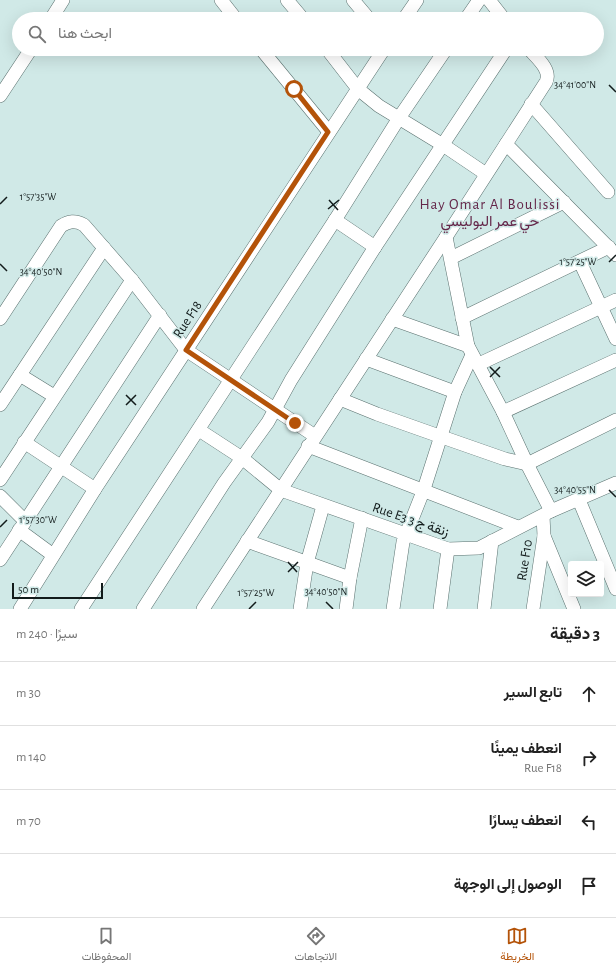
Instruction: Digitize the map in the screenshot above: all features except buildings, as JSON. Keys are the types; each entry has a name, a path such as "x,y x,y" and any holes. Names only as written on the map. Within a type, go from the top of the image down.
{"street":[{"path":"56,12 64,0"},
{"path":"221,0 230,12"},
{"path":"287,0 297,12"},
{"path":"353,0 363,12"},
{"path":"409,12 417,0"},
{"path":"471,12 479,0"},
{"path":"489,0 498,12"},
{"path":"0,96 26,56"},
{"path":"267,56 328,132"},
{"path":"332,56 358,89 380,106 486,174"},
{"name":"Rue F18","path":"20,609 95,489 328,132 379,56"},
{"path":"81,609 199,430 399,118 441,56"},
{"path":"143,609 220,490 268,422 291,380 375,247 501,56"},
{"path":"203,609 546,82 548,75 534,56"},
{"path":"532,104 608,192"},
{"path":"462,318 580,262 613,251 506,144"},
{"path":"451,258 564,202"},
{"path":"335,220 375,247"},
{"path":"0,319 61,226 68,221 78,221 84,225 132,280 186,350 275,410 311,441 518,527"},
{"path":"446,237 462,318 473,355 503,412 527,464 547,513"},
{"path":"0,405 104,248"},
{"path":"580,262 616,339"},
{"path":"0,480 54,396 132,280"},
{"path":"393,609 405,534 424,489 442,437 455,392 473,355 616,300"},
{"path":"0,560 4,543 22,526 160,315"},
{"path":"392,319 473,355"},
{"path":"366,360 455,392"},
{"path":"503,412 616,360"},
{"path":"20,375 54,396"},
{"path":"340,399 377,414 505,459 527,464 616,420"},
{"name":"Rue E3 زنقة ج 3","path":"199,430 242,458 281,490 448,549 475,549 547,513 616,483"},
{"path":"24,442 95,489"},
{"path":"0,496 22,526 53,555"},
{"path":"579,500 616,589"},
{"path":"300,609 307,563 323,506"},
{"name":"Rue F10","path":"532,609 547,513"},
{"path":"346,609 350,578 362,518"},
{"path":"544,536 574,609"},
{"path":"247,541 350,578"},
{"path":"484,609 492,541"},
{"path":"440,609 448,549"}],"district":[{"name":"Hay Omar Al Boulissi حي عمر البوليسي","path":"490,212"}],"route":[{"path":"294,89 328,132 186,350 295,423"}]}
